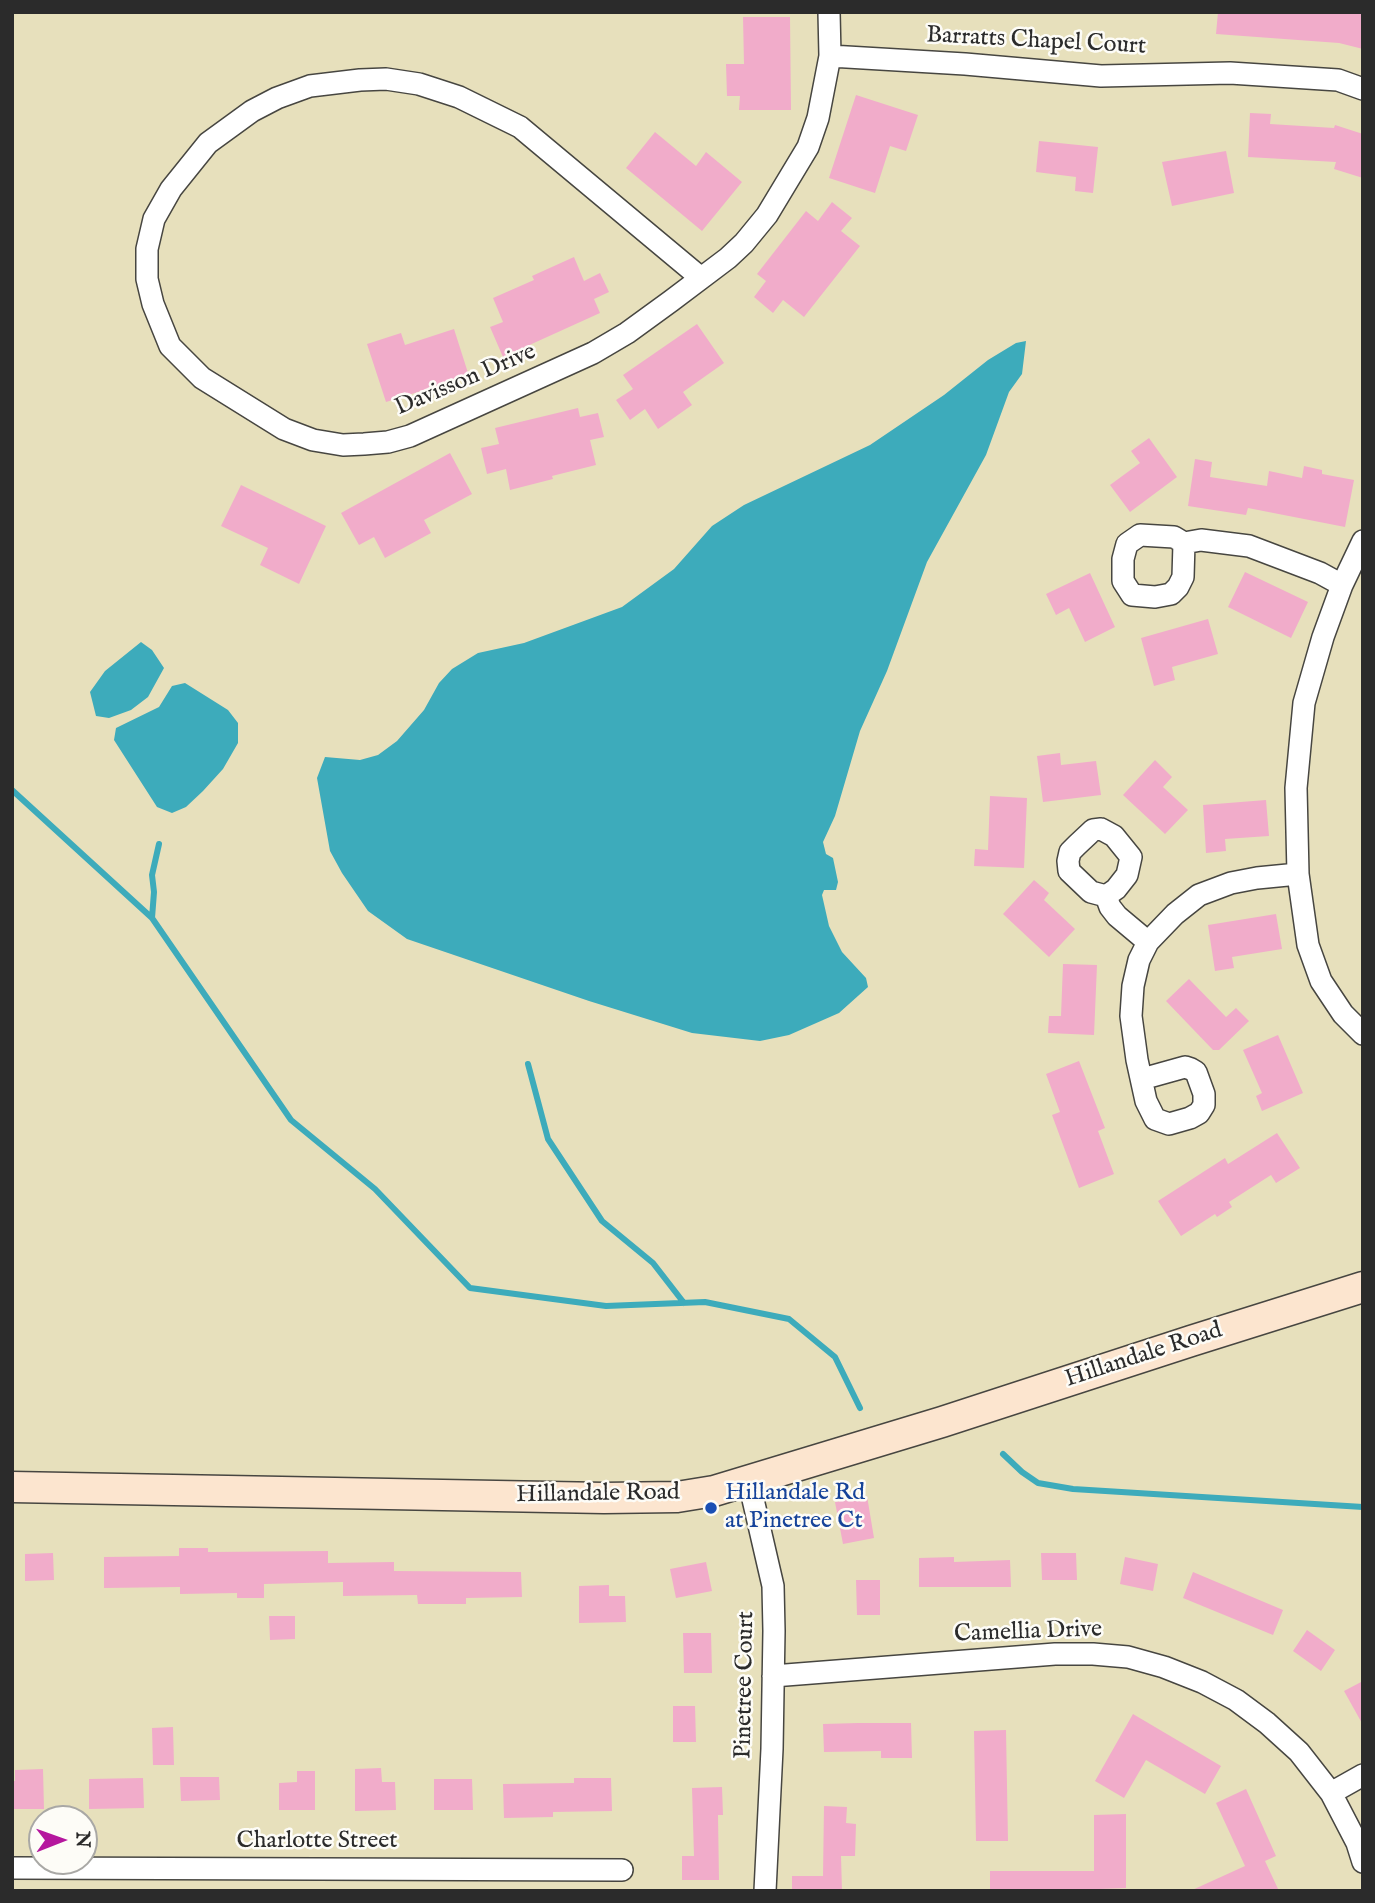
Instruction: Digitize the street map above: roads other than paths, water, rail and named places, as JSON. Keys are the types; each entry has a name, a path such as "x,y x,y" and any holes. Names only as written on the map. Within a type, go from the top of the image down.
{"street":[{"name":"Davisson Drive","path":"701,278 520,127 459,97 419,84 386,79 360,79 310,86 278,97 252,111 208,144 171,189 154,219 147,249 147,279 153,304 170,346 202,378 284,429 313,440 343,444 388,442 410,436 593,353 627,333 701,278 744,243 767,215 808,147 818,118 830,56 830,12"},
{"name":"Barratts Chapel Court","path":"830,56 1101,76 1230,73 1338,80 1363,89"},
{"path":"1184,543 1201,540 1249,546 1320,573 1342,586"},
{"path":"1363,541 1323,637 1304,703 1296,788 1298,874 1308,945 1321,981 1343,1014 1363,1034"},
{"path":"1142,1079 1131,1016 1133,986 1139,960 1148,942 1175,914 1199,895 1231,883 1298,874"},
{"path":"1106,896 1117,916 1148,942"},
{"name":"Hillandale Road","path":"12,1487 677,1497 749,1482 1363,1287"},
{"name":"Pinetree Court","path":"749,1482 773,1586 772,1749 765,1891"},
{"name":"Camellia Drive","path":"773,1676 1055,1654 1128,1657 1164,1667 1202,1682 1236,1700 1299,1752 1331,1793 1357,1843 1363,1862"},
{"path":"1331,1793 1363,1775"},
{"name":"Charlotte Street","path":"12,1868 622,1870"}],"water":[{"path":"1026,341 1022,374 1009,392 986,455 927,562 887,671 860,731 835,816 823,842 826,854 833,858 838,882 836,890 824,890 822,895 829,926 842,952 866,978 868,987 839,1013 789,1035 760,1041 692,1033 407,939 368,911 330,851 317,778 325,757 360,760 378,755 397,741 424,710 439,683 452,669 478,653 524,643 622,607 674,569 712,526 744,505 870,445 944,395 988,360 1016,343"},
{"path":"141,642 152,650 164,668 148,697 131,710 109,718 96,716 90,692 105,671"},
{"path":"185,683 228,710 238,723 238,743 223,769 203,791 186,807 172,813 157,807 114,740 116,728 159,707 172,686"}],"waterway":[{"path":"12,790 152,918 291,1120 375,1189 470,1288 606,1306 705,1302 789,1319 835,1357 860,1408"},
{"path":"152,918 152,875 159,844"},
{"path":"528,1064 548,1139 602,1221 653,1263 684,1303"},
{"path":"1003,1454 1038,1483 1073,1489 1363,1507"}],"place":[{"name":"Hillandale Rd at Pinetree Ct","path":"711,1508"}]}
